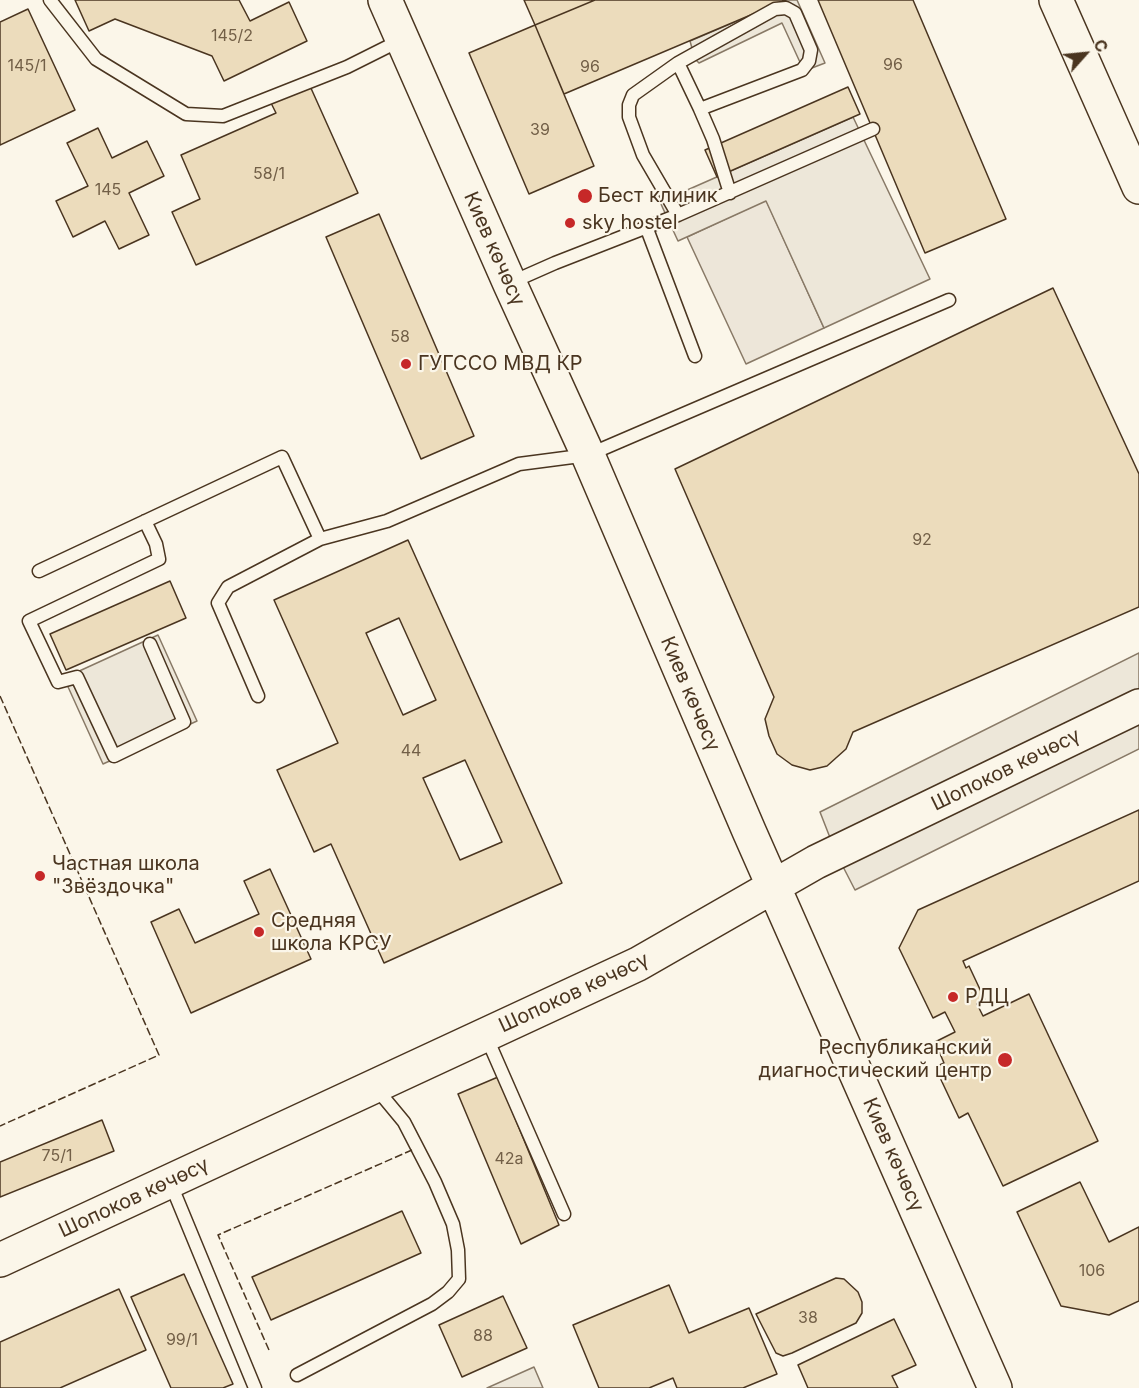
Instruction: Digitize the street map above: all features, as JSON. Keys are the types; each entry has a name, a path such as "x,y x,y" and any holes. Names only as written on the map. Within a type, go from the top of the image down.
{"main road":[{"name":"Киев көчөсү","path":"385,0 588,455 995,1388"},
{"path":"1056,0 1139,187"},
{"name":"Шопоков көчөсү","path":"0,1260 638,964 816,862 1139,706"}],"lane":[{"path":"50,0 96,59 186,114 223,116 347,67 402,39"},
{"path":"678,215 643,155 628,117 633,95 678,63 775,9 786,8 795,13 811,50 809,61 802,70 700,109"},
{"path":"678,63 713,139 729,193"},
{"path":"510,284 555,263 647,229 873,129"},
{"path":"647,229 695,356"},
{"path":"258,696 218,603 228,587 320,539 387,520 519,464 588,455 949,300"},
{"path":"39,571 282,457 320,539"},
{"path":"146,521 156,544 159,559 29,621 58,682 77,676 114,756 184,722 150,645"},
{"path":"486,1035 564,1214"},
{"path":"297,1376 432,1304 448,1292 459,1279 458,1250 453,1224 435,1182 404,1122 374,1087"},
{"path":"170,1181 254,1387"}],"shaded area":[{"path":"786,0 797,0 825,63 804,71 782,23 699,63 695,59 690,41"},
{"path":"853,117 930,279 824,328 766,201 678,241 660,202"},
{"path":"766,200 824,328 746,364 687,237"},
{"path":"158,635 197,721 103,764 64,678"},
{"path":"1139,653 1139,749 855,890 836,853 820,812"},
{"path":"534,1367 543,1388 487,1388"}],"building":[{"path":"75,0 239,0 250,21 289,2 307,41 224,81 212,56 115,19 89,31"},
{"path":"524,0 595,0 535,25"},
{"path":"595,0 786,0 564,94 535,25"},
{"path":"818,0 913,0 1006,219 925,253"},
{"path":"28,9 75,110 0,145 0,22"},
{"path":"535,25 594,166 529,194 469,53"},
{"path":"310,86 358,193 196,265 172,212 200,199 181,155 276,113 271,103"},
{"path":"848,87 860,114 717,177 705,150"},
{"path":"98,128 112,158 147,141 164,176 129,193 149,235 119,249 105,221 73,237 56,201 88,186 67,143"},
{"path":"379,214 474,436 421,459 326,237"},
{"path":"1053,288 1139,474 1139,607 853,732 846,749 827,766 810,770 792,765 777,754 769,736 765,719 774,697 675,469"},
{"path":"408,540 562,883 384,963 331,844 314,852 277,770 338,743 274,600","holes":["399,618 436,700 403,715 366,633","465,760 502,842 460,860 423,778"]},
{"path":"170,581 186,618 66,670 50,634"},
{"name":"РДЦ","path":"1139,810 1139,881 963,961 966,968 969,966 985,1000 977,1004 983,1016 1029,994 1098,1141 1003,1186 968,1113 959,1118 935,1067 944,1063 935,1042 955,1032 945,1012 933,1018 899,948 918,910"},
{"name":"Средняя школа КРСУ","path":"270,869 311,959 191,1013 151,922 179,909 195,943 259,914 244,881"},
{"path":"498,1077 559,1225 521,1244 458,1094"},
{"path":"102,1120 114,1151 0,1197 0,1162"},
{"path":"1080,1182 1109,1242 1139,1227 1139,1301 1109,1315 1061,1306 1017,1212"},
{"path":"402,1211 421,1253 271,1320 252,1277"},
{"path":"184,1274 233,1384 223,1388 171,1388 131,1297"},
{"path":"836,1278 844,1279 858,1292 862,1302 862,1313 856,1323 792,1353 783,1356 776,1353 756,1314"},
{"path":"669,1285 689,1333 749,1308 777,1374 743,1388 677,1388 673,1378 649,1388 599,1388 573,1325"},
{"path":"119,1289 146,1350 60,1388 0,1388 0,1342"},
{"path":"503,1296 527,1348 462,1377 439,1325"},
{"path":"894,1319 916,1365 892,1376 898,1388 808,1388 798,1365"}],"fence":[{"path":"0,696 159,1055 0,1126"},
{"path":"269,1350 218,1235 412,1150"}],"place":[{"name":"Бест клиник","path":"585,196"},
{"name":"sky hostel","path":"570,223"},
{"name":"ГУГССО МВД КР","path":"406,364"},
{"name":"Частная школа \"Звёздочка\"","path":"40,876"},
{"name":"Средняя школа КРСУ","path":"259,932"},
{"name":"РДЦ","path":"953,997"},
{"name":"Республиканский диагностический центр","path":"1005,1060"}]}
